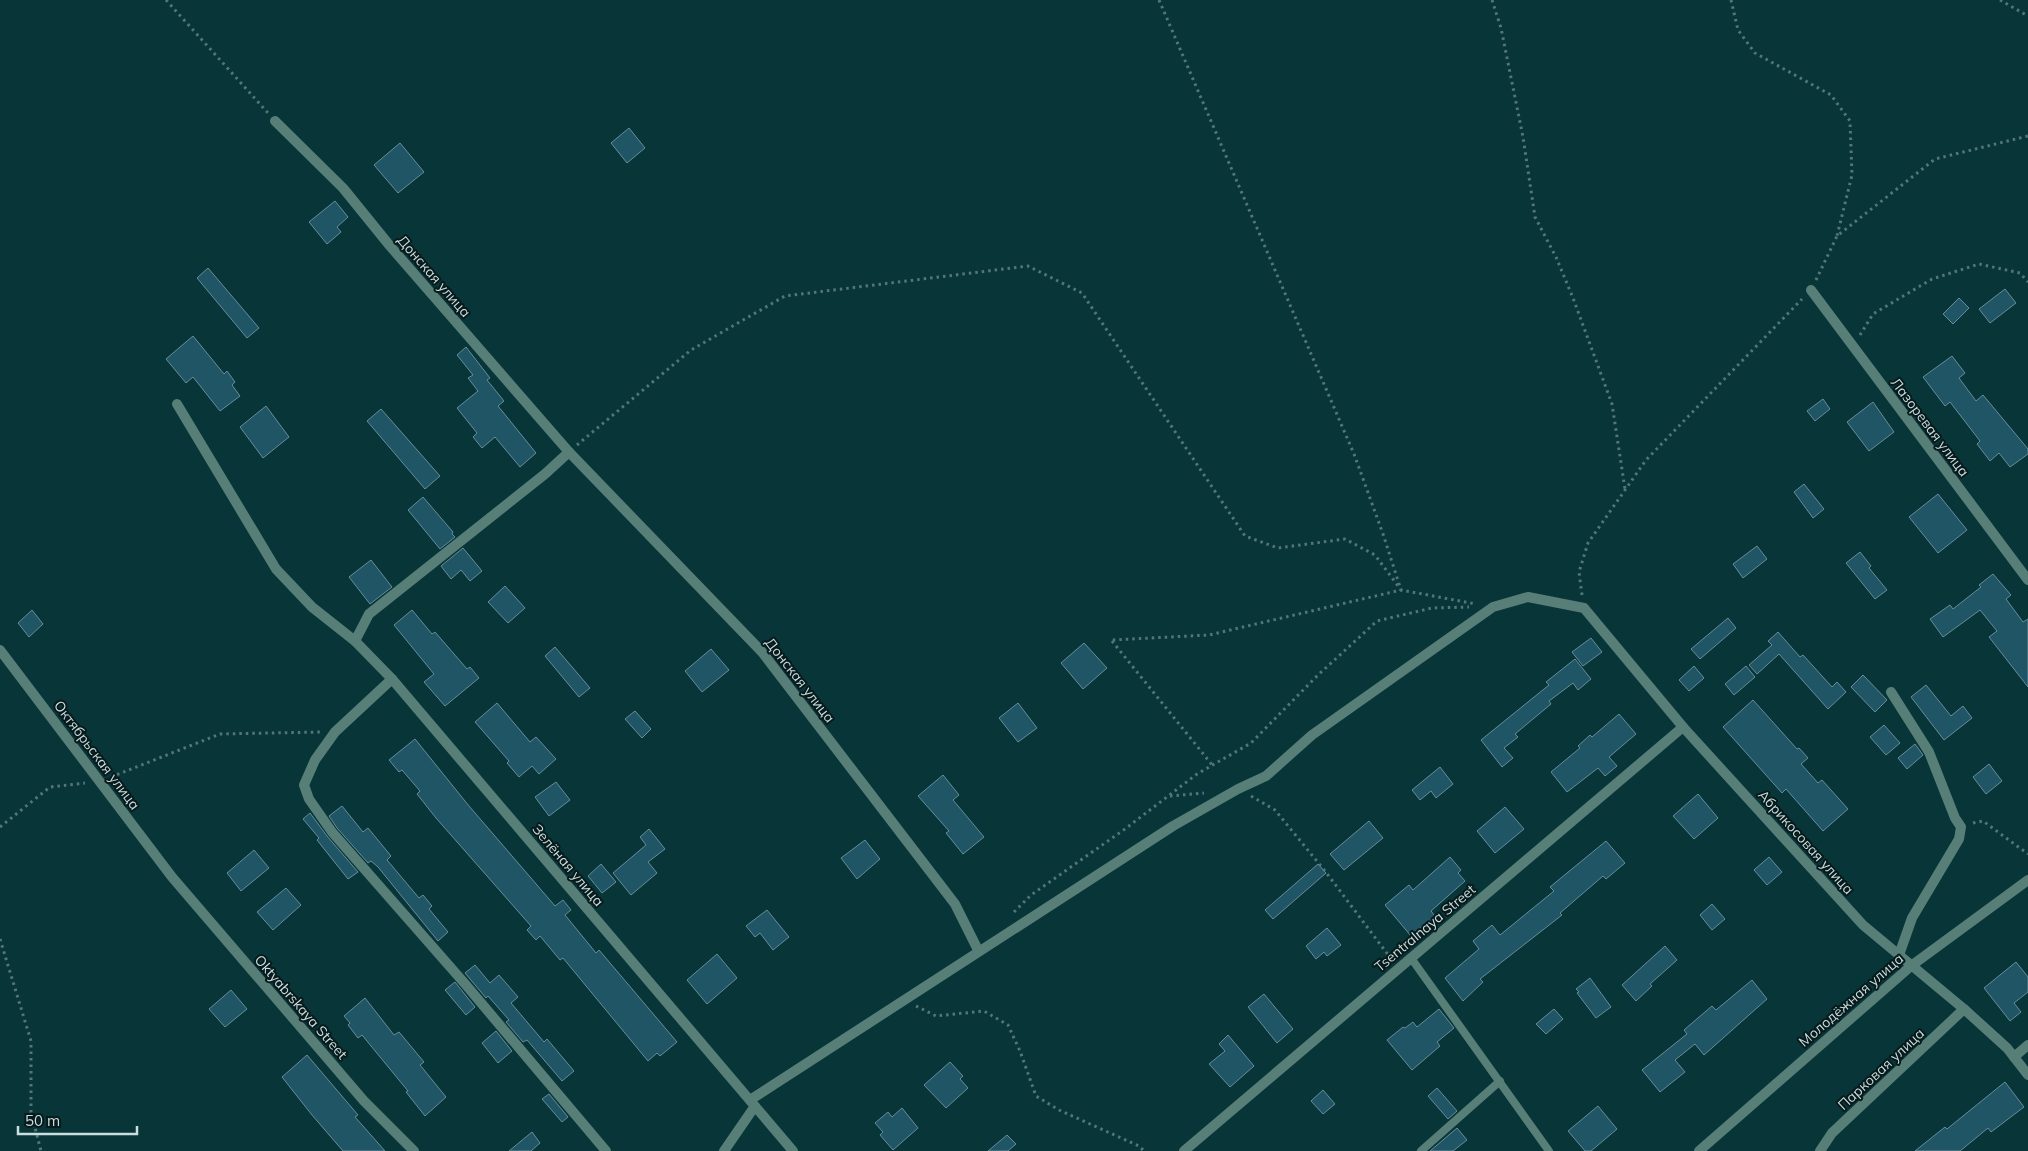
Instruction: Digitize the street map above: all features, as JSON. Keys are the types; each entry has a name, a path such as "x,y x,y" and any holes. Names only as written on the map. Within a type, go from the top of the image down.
{"street":[{"name":"Донская улица","path":"275,121 343,188 390,246 569,452 762,652 955,904 978,950"},
{"name":"Лазоревая улица","path":"1811,290 2028,580"},
{"name":"Зелёная улица","path":"177,404 276,570 312,606 355,640 392,679 793,1151"},
{"path":"355,640 368,614 546,474 569,452"},
{"path":"724,1151 752,1103 978,950 1173,826 1238,789 1266,776 1312,735 1493,607 1528,597 1584,608"},
{"name":"Абрикосовая улица","path":"1584,608 1683,726 1863,925 1964,1009 2007,1048 2028,1076"},
{"name":"Октябрьская улица","path":"0,650 100,781"},
{"path":"392,679 336,732 315,760 304,785 309,799 332,832 466,985 606,1151"},
{"path":"1891,692 1929,752 1954,818 1961,826 1959,839 1912,918 1899,955"},
{"name":"Tsentralnaya Street","path":"1184,1151 1683,726"},
{"name":"Oktyabrskaya Street","path":"100,781 172,877 364,1101 414,1151"},
{"name":"Молодёжная улица","path":"1699,1151 1911,966 2028,880"},
{"name":"Парковая улица","path":"1820,1151 1832,1134 1964,1009"},
{"path":"2014,1057 2028,1045"}],"lane":[{"path":"1411,958 1549,1151"},
{"path":"1421,1151 1500,1080"}],"path":[{"path":"166,0 275,121"},
{"path":"1159,0 1354,454 1401,590"},
{"path":"1492,0 1500,28 1523,137 1535,217 1556,257 1573,298 1612,404 1625,490"},
{"path":"1584,608 1580,572 1588,543 1646,460 1811,290 1837,236 1852,175 1850,121 1831,95 1755,53 1738,30 1731,0"},
{"path":"2000,0 2028,16"},
{"path":"1837,236 1935,159 2028,136"},
{"path":"1853,346 1872,314 1932,279 1979,264 2020,273 2028,282"},
{"path":"569,452 691,350 785,296 1028,266 1082,293 1245,536 1278,548 1345,539 1375,554 1401,590"},
{"path":"1212,766 1112,640 1208,636 1401,590 1493,607"},
{"path":"1011,916 1031,895 1126,829 1197,774 1251,743 1318,675 1377,621 1432,608 1493,607"},
{"path":"0,827 50,787 100,781 220,734 336,732"},
{"path":"1238,789 1275,810 1325,870 1398,969"},
{"path":"1169,796 1208,792"},
{"path":"1961,826 1983,821 2028,854"},
{"path":"0,939 31,1041 31,1112 41,1151"},
{"path":"906,1000 936,1016 984,1012 1008,1025 1020,1050 1036,1096 1059,1110 1139,1146 1144,1151"}],"building":[{"path":"629,128 645,148 627,163 611,143"},
{"path":"400,143 424,172 398,193 374,165"},
{"path":"335,201 348,217 337,227 341,232 327,244 309,222"},
{"path":"208,268 259,328 247,338 197,278"},
{"path":"2005,289 2016,303 1990,323 1979,309"},
{"path":"1959,298 1969,308 1953,324 1943,314"},
{"path":"193,336 224,374 227,371 235,382 232,385 240,396 220,411 193,377 186,383 166,359"},
{"path":"466,347 490,378 487,380 504,401 498,406 536,453 520,467 495,437 482,448 473,437 477,433 457,408 478,391 468,378 473,375 457,355"},
{"path":"1952,356 1965,373 1959,378 1976,401 1983,395 2028,449 2028,454 2010,467 1999,453 1990,461 1977,444 1980,441 1950,402 1945,406 1923,377"},
{"path":"1823,399 1830,409 1815,421 1807,411"},
{"path":"1873,402 1894,432 1869,451 1847,422"},
{"path":"266,406 289,437 263,458 240,427"},
{"path":"381,409 440,476 425,489 367,421"},
{"path":"1804,484 1824,509 1813,518 1794,492"},
{"path":"1938,494 1967,530 1938,553 1909,517"},
{"path":"423,497 453,532 452,534 455,537 440,549 408,510"},
{"path":"1757,546 1767,559 1743,578 1733,564"},
{"path":"463,548 482,571 470,581 461,570 451,579 441,566"},
{"path":"1860,552 1871,566 1869,568 1887,590 1875,599 1846,563"},
{"path":"371,560 392,587 370,604 349,577"},
{"path":"1993,574 2011,595 2006,599 2023,622 2028,619 2028,687 1989,637 1997,631 1980,610 1943,637 1930,619 1950,605 1953,609 1981,587 1979,585"},
{"path":"505,586 525,608 508,623 488,602"},
{"path":"32,610 43,624 29,637 18,623"},
{"path":"412,610 432,634 435,632 467,669 470,667 479,678 445,706 424,682 434,674 394,625"},
{"path":"1728,618 1736,628 1700,659 1691,649"},
{"path":"1778,632 1800,657 1803,655 1832,687 1837,682 1846,692 1828,709 1779,654 1757,674 1749,665 1772,645 1768,641"},
{"path":"1591,638 1602,652 1583,666 1572,652"},
{"path":"1084,643 1107,668 1083,689 1061,663"},
{"path":"555,647 590,688 579,697 545,656"},
{"path":"711,649 729,670 702,692 685,671"},
{"path":"1575,659 1591,679 1578,690 1573,683 1549,701 1551,704 1515,734 1518,737 1504,748 1513,758 1502,767 1481,740 1549,685 1546,682"},
{"path":"1694,666 1704,678 1689,691 1679,680"},
{"path":"1746,666 1755,677 1734,695 1725,684"},
{"path":"1863,675 1887,700 1875,712 1851,687"},
{"path":"1926,685 1951,716 1963,706 1972,718 1944,740 1911,697"},
{"path":"1753,700 1797,749 1799,748 1808,758 1801,764 1818,783 1822,780 1848,809 1823,831 1786,789 1782,793 1723,727"},
{"path":"497,703 530,742 536,737 556,759 539,774 532,766 519,777 507,763 509,761 475,722"},
{"path":"1018,703 1037,728 1018,742 999,718"},
{"path":"635,711 651,729 642,738 625,719"},
{"path":"1619,714 1636,734 1609,757 1617,766 1605,776 1598,768 1567,792 1551,772 1580,748 1578,746 1590,735 1592,737"},
{"path":"1884,725 1900,743 1886,755 1870,737"},
{"path":"415,739 469,806 555,906 563,900 571,910 565,915 596,953 599,950 677,1042 660,1056 657,1053 648,1061 563,958 560,960 540,936 536,940 527,930 531,926 436,818 417,794 420,791 402,770 399,772 389,760"},
{"path":"1915,744 1923,755 1907,769 1898,758"},
{"path":"1989,764 2002,781 1986,794 1973,777"},
{"path":"1440,767 1453,784 1436,798 1431,791 1420,800 1412,790"},
{"path":"943,775 959,795 953,800 984,837 963,854 946,833 949,831 918,796"},
{"path":"556,782 570,800 549,816 535,797"},
{"path":"1698,794 1718,818 1694,839 1673,816"},
{"path":"342,806 363,832 368,828 391,856 387,860 419,898 423,895 432,906 429,909 448,932 438,941 378,867 371,861 368,863 337,828 329,816"},
{"path":"1505,807 1524,829 1495,853 1477,831"},
{"path":"310,813 358,872 348,879 303,819"},
{"path":"1369,821 1383,838 1344,870 1330,854"},
{"path":"649,829 665,849 648,862 657,873 631,895 613,873 646,845 640,837"},
{"path":"865,840 880,859 857,879 841,858"},
{"path":"1606,841 1625,863 1606,879 1603,876 1560,913 1562,915 1480,979 1483,982 1463,1001 1445,978 1479,949 1473,941 1492,925 1500,935 1554,891 1550,887"},
{"path":"254,850 269,868 241,891 227,873"},
{"path":"1450,857 1461,870 1458,873 1465,881 1431,911 1438,920 1427,929 1423,926 1411,936 1385,905 1409,885 1413,890"},
{"path":"1769,857 1782,872 1767,885 1754,870"},
{"path":"601,864 616,882 602,893 588,876"},
{"path":"1318,864 1326,873 1273,919 1265,910"},
{"path":"286,888 301,905 273,930 257,912"},
{"path":"1712,904 1725,919 1712,930 1700,915"},
{"path":"767,910 789,937 773,950 760,933 755,937 746,926"},
{"path":"1327,928 1341,945 1327,956 1324,952 1316,959 1306,946"},
{"path":"1665,946 1677,960 1650,984 1652,986 1636,1001 1622,985"},
{"path":"717,954 737,978 707,1004 687,980"},
{"path":"2016,962 2028,977 2028,992 2014,1003 2021,1012 2010,1021 1984,988"},
{"path":"475,965 490,983 499,975 518,997 511,1003 544,1042 547,1039 574,1071 562,1081 527,1040 523,1042 506,1022 509,1020 488,996 486,998 465,973"},
{"path":"1590,978 1611,1007 1596,1018 1576,989"},
{"path":"1752,980 1767,999 1704,1055 1695,1044 1675,1060 1685,1072 1660,1092 1642,1070 1687,1034 1684,1030 1712,1006 1716,1010"},
{"path":"455,982 475,1007 466,1015 445,990"},
{"path":"231,990 247,1009 225,1027 209,1009"},
{"path":"1264,994 1293,1029 1277,1043 1248,1007"},
{"path":"365,998 394,1035 399,1032 424,1062 420,1065 446,1097 425,1116 406,1092 408,1091 362,1035 358,1038 348,1025 350,1023 344,1016"},
{"path":"1439,1009 1454,1028 1437,1042 1440,1046 1412,1070 1387,1040 1403,1027 1405,1028 1413,1022 1417,1027"},
{"path":"1554,1009 1563,1019 1546,1034 1536,1024"},
{"path":"496,1031 512,1051 498,1063 482,1043"},
{"path":"1228,1035 1254,1066 1230,1087 1209,1064 1225,1051 1219,1044"},
{"path":"307,1055 358,1115 355,1117 385,1151 343,1151 312,1115 282,1077"},
{"path":"950,1062 963,1076 960,1079 968,1088 946,1108 924,1085"},
{"path":"2005,1082 2024,1107 1991,1132 1988,1128 1960,1151 1915,1151 1945,1127 1947,1129"},
{"path":"1437,1088 1457,1111 1448,1119 1428,1096"},
{"path":"1323,1090 1335,1104 1323,1114 1311,1101"},
{"path":"549,1094 568,1117 562,1122 542,1099"},
{"path":"1598,1106 1617,1129 1591,1151 1585,1151 1568,1131"},
{"path":"902,1108 918,1128 893,1150 880,1135 883,1132 875,1123 888,1112 892,1117"},
{"path":"1457,1128 1467,1140 1453,1151 1430,1151"},
{"path":"532,1132 540,1143 531,1151 509,1151"},
{"path":"1007,1135 1016,1144 1008,1151 988,1151"}]}
